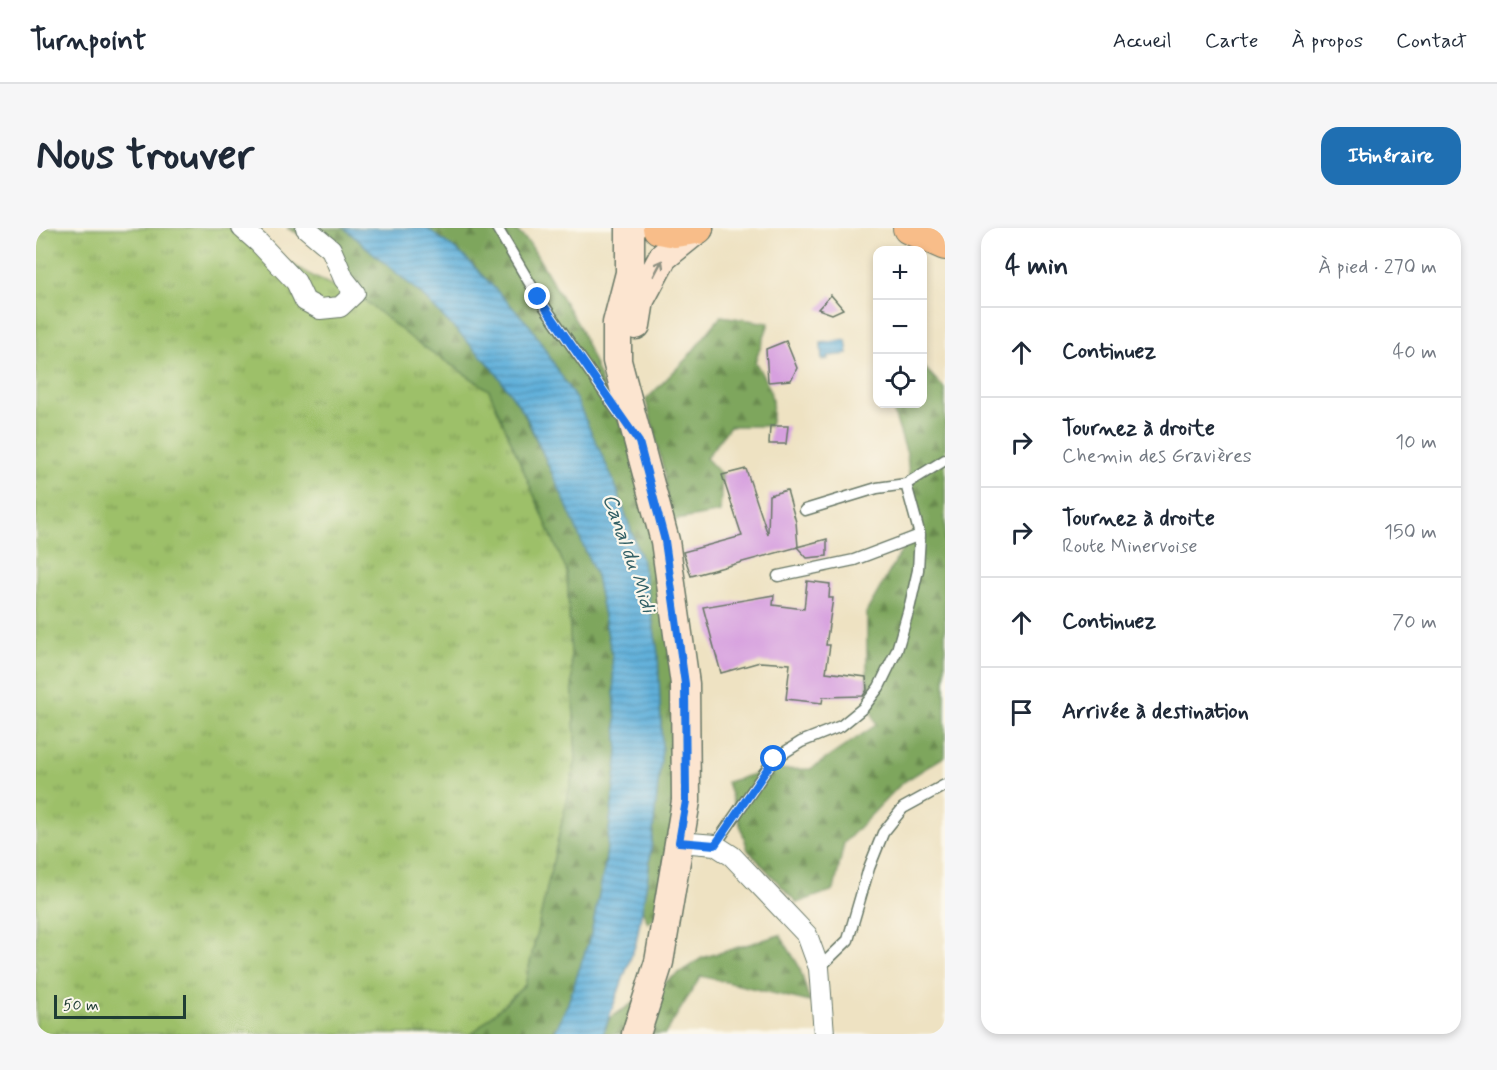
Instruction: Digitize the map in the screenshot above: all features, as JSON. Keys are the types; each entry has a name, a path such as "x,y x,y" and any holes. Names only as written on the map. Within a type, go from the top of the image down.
{"main road":[{"path":"630,228 630,273 617,322 617,362 665,541 685,684 686,801 659,962 636,1034"},
{"path":"659,228 675,231 698,228"},
{"path":"629,405 632,346 640,300 663,257 698,228"},
{"path":"909,228 945,244"}],"street":[{"path":"242,228 296,282 305,301 320,309 340,307 356,292 344,279 331,249 306,228"},
{"path":"679,842 715,845 732,856 807,935 819,968 824,1034"}],"lane":[{"path":"497,228 538,297 639,442"},
{"path":"805,510 877,488 906,484 945,460"},
{"path":"715,845 774,759 801,742 841,726 863,708 879,687 897,650 918,570 920,535 906,484"},
{"path":"778,576 854,560 920,535"},
{"path":"819,968 848,940 869,868 883,833 903,808 945,785"}],"green space":[{"path":"36,228 228,228 316,278 366,301 415,341 489,390 567,572 576,760 525,985 472,1034 36,1034"},
{"path":"287,228 344,228 420,293 491,366 522,410 564,499 596,576 612,656 618,753 605,865 591,934 568,1003 554,1034 472,1034 525,985 576,760 567,572 489,390 415,341 355,293 331,249"},
{"path":"427,228 514,228 530,244 580,328 615,416 639,442 685,684 668,908 648,923 642,909 648,876 662,749 658,653 643,564 615,484 574,396 531,327 465,257"},
{"path":"721,316 769,323 755,362 772,400 770,426 730,426 706,458 722,475 720,512 670,521 664,472 646,400 687,358"},
{"path":"927,370 945,389 945,756 902,783 844,843 834,890 797,903 748,850 727,782 768,770 811,769 876,725 867,696 867,611 914,529 907,454 892,408 927,408"},
{"path":"780,935 799,966 810,1002 701,976 665,1034 603,1034 610,1018 702,958"}],"water":[{"name":"Canal du Midi","path":"344,228 427,228 465,257 531,327 577,401 615,484 643,564 658,653 662,749 648,876 636,943 603,1034 554,1034 568,1003 591,934 605,865 618,753 612,656 596,576 525,414 491,366 420,293"},
{"path":"846,340 848,354 828,356 828,359 822,360 821,343"}],"building":[{"path":"831,295 843,309 832,314 818,309"},
{"path":"786,341 797,368 791,380 768,382 766,349"},
{"path":"770,426 788,426 786,444 769,444"},
{"path":"746,469 768,535 769,495 787,490 796,522 798,547 691,576 683,552 742,536 722,475"},
{"path":"827,539 827,556 807,558 797,547"},
{"path":"807,581 830,584 829,598 833,598 826,645 830,645 826,672 866,677 867,690 863,696 823,697 822,703 786,699 790,664 760,662 721,673 703,607 774,595 773,605 804,609"}],"route":[{"path":"538,297 639,442 665,541 685,684 686,801 679,842 715,845 774,759"}]}
